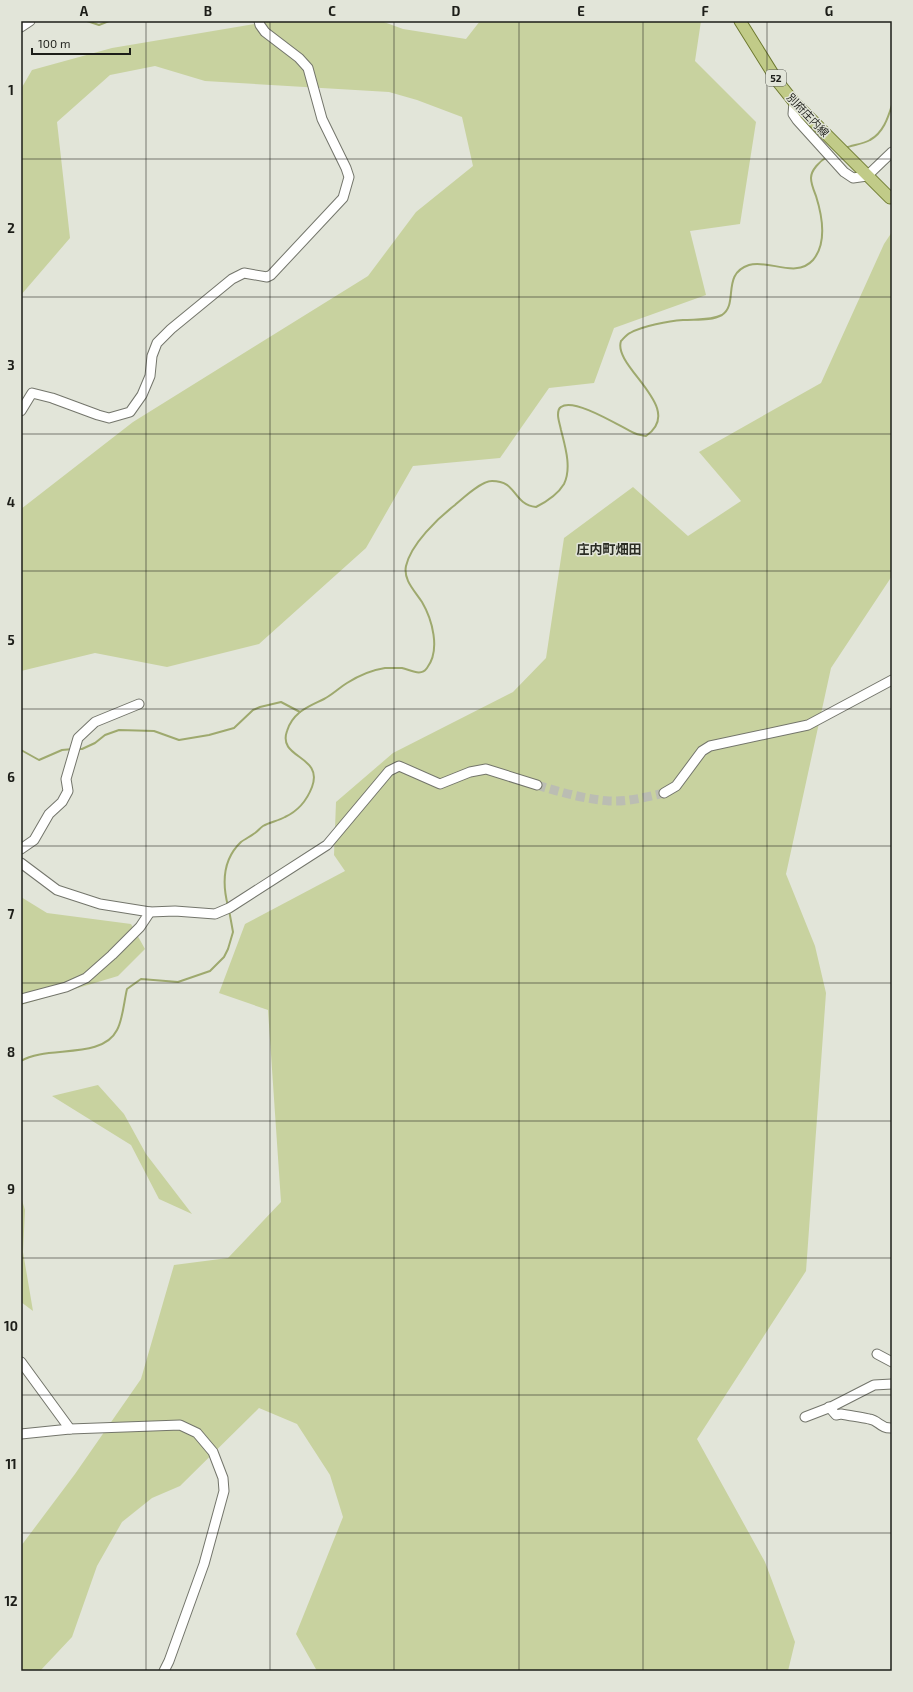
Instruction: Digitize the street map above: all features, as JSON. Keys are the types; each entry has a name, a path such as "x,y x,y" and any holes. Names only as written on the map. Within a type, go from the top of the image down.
{"main road":[{"name":"別府庄内線","path":"740,21 778,82 794,102 890,198"}],"street":[{"path":"21,27 30,21"},
{"path":"21,411 32,393 52,398 109,418 130,412 142,395 150,376 152,356 157,343 171,329 241,274 267,277 271,275 343,198 349,177 322,119 308,68 300,58 265,32 259,21"},
{"path":"794,102 793,114 797,120 844,172 853,178 867,176 892,152"},
{"path":"664,793 676,786 702,751 710,746 808,725 892,680"},
{"path":"21,849 34,840 49,814 62,802 68,791 66,779 78,738 95,722 139,704"},
{"path":"21,864 57,890 100,904 150,912 174,911 215,914 229,908 327,845 389,771 399,766 440,784 470,772 486,769 537,785"},
{"path":"21,999 66,988 86,978 135,933 150,912"},
{"path":"877,1354 892,1362"},
{"path":"21,1362 70,1429"},
{"path":"805,1417 829,1408 874,1385 892,1384"},
{"path":"829,1408 836,1415 841,1414 875,1420 881,1427 892,1428"},
{"path":"21,1434 70,1429 180,1425 196,1433 213,1452 223,1478 224,1491 213,1532 172,1654 164,1671"}],"green space":[{"path":"273,21 381,21 403,29 466,39 480,21 701,21 695,61 756,122 740,224 690,231 706,295 614,328 594,383 549,388 500,458 413,466 366,548 259,644 167,667 95,653 21,671 21,509 133,422 368,276 416,212 473,166 462,117 417,100 389,92 205,81 155,66 110,75 57,122 70,238 21,295 21,89 32,70 112,48"},
{"path":"892,232 892,576 831,668 786,874 815,946 826,993 806,1271 697,1439 765,1562 795,1642 788,1671 317,1671 296,1634 343,1517 330,1475 297,1424 259,1408 180,1486 152,1498 122,1522 97,1566 72,1637 40,1671 21,1671 21,1546 75,1474 141,1379 174,1265 228,1258 281,1202 268,1010 219,993 245,924 345,871 334,855 336,802 393,753 513,692 546,658 564,538 633,487 688,536 741,501 699,452 821,383 884,244"},
{"path":"21,897 47,913 131,924 145,949 118,976 21,1005"},
{"path":"98,1085 124,1114 146,1154 192,1214 159,1199 131,1145 52,1096"},
{"path":"21,1197 25,1210 23,1252 33,1311 21,1302"}],"waterway":[{"path":"87,21 99,25 109,21"},
{"path":"845,148 864,143 875,137 882,129 892,105"},
{"path":"228,906 225,880 227,864 235,849 241,842 263,826 294,812 305,801 312,787 314,777 312,769 288,747 286,740 288,728 294,718 306,708 365,674 385,668 402,668 422,672 425,671 431,661 434,652 434,635 432,626 426,609 406,576 406,566 413,549 419,540 448,510 472,490 488,482 500,482 506,485 511,488 523,502 536,507 555,494 564,484 568,464 558,417 561,407 567,405 586,409 638,435 646,436 656,425 658,413 654,400 627,363 621,351 621,341 635,330 648,326 677,321 708,319 722,315 727,310 729,304 735,275 740,269 749,265 765,264 799,268 813,260 821,245 822,220 811,175 816,166 827,157"},
{"path":"77,749 82,749 95,743 105,735 119,730 154,731 179,740 209,735 234,728 253,710 281,702 300,712"},
{"path":"21,750 39,760 62,750 73,749"},
{"path":"21,1061 32,1056 87,1049 110,1039 119,1026 127,989 141,979 178,982 210,971 224,957 228,949 233,932 229,910"}],"tunnel":[{"path":"537,785 563,793 609,801 644,798 664,793"}],"district":[{"name":"庄内町畑田","path":"609,549"}]}
